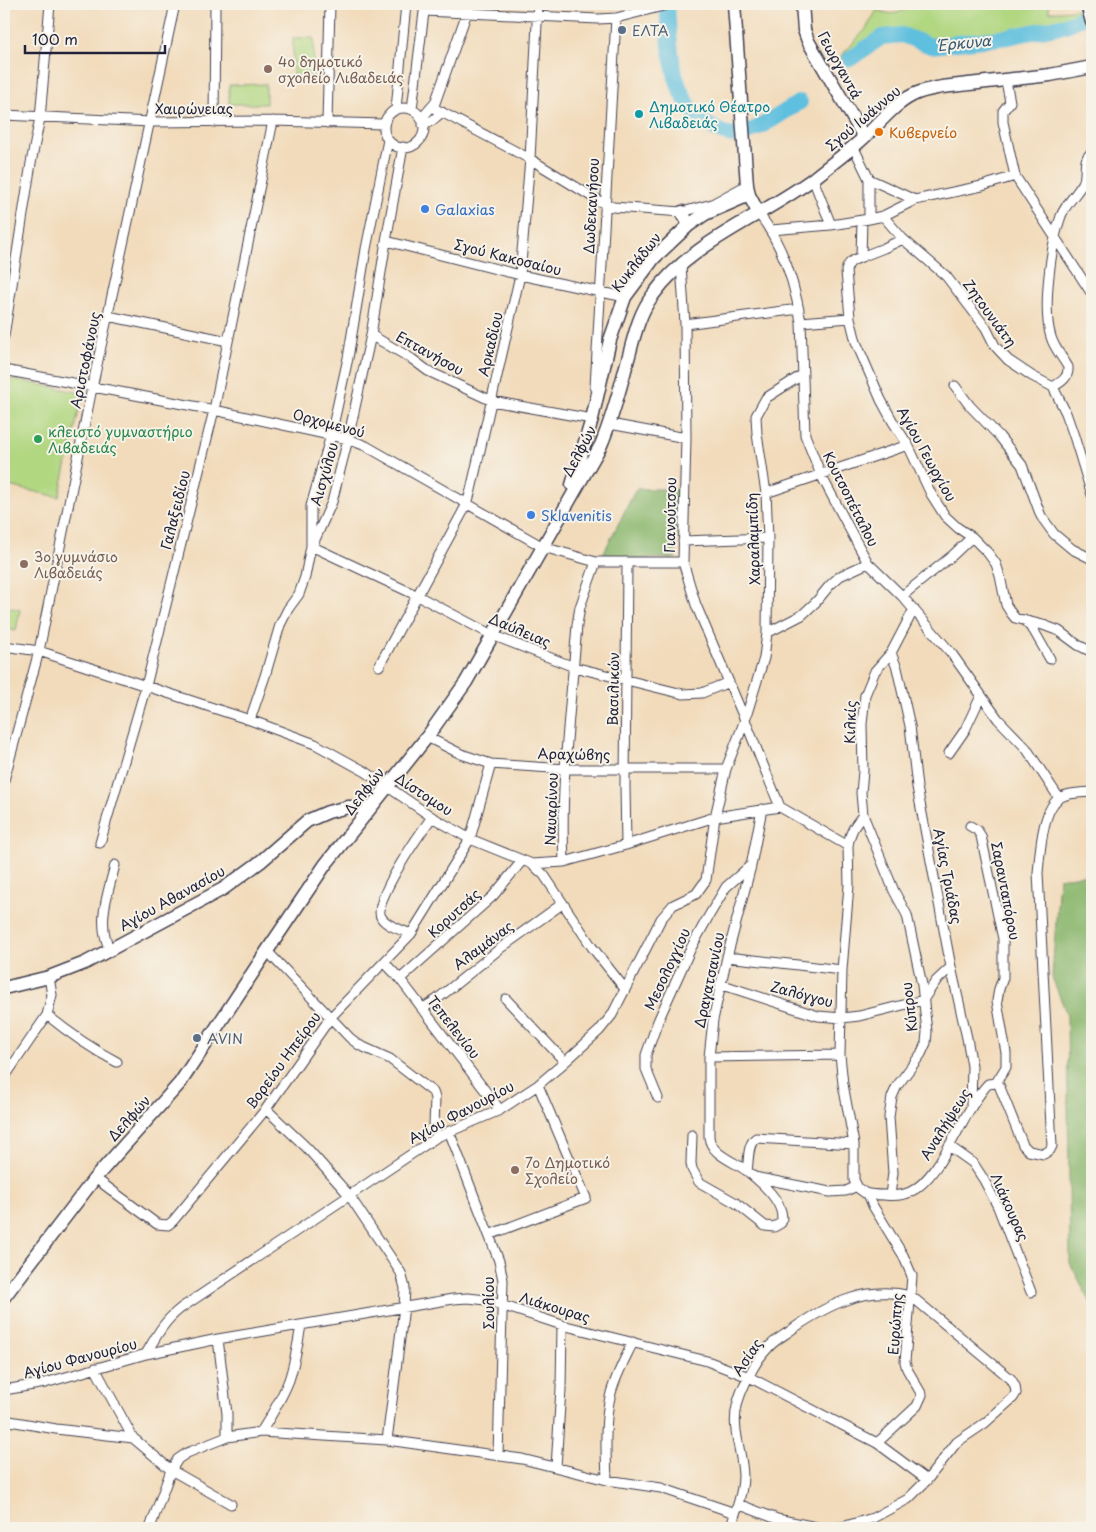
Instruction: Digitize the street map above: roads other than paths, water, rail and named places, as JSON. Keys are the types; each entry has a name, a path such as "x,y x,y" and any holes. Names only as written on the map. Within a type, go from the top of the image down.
{"main road":[{"path":"734,4 748,190 759,214"},
{"name":"Γεωργαντά","path":"802,4 804,30 808,41 864,137"},
{"path":"1087,4 1092,22"},
{"name":"Σγού Ιωάννου","path":"681,265 702,248 813,179 912,95 942,87 1006,81 1092,67"},
{"name":"Κυκλάδων","path":"592,419 610,340 625,297 654,258 689,225 748,190"},
{"path":"682,212 689,225"},
{"name":"Δελφών","path":"4,1297 95,1178 180,1083 325,865 427,737 466,682 567,502 601,446 610,424 641,316 651,297 681,265"},
{"path":"567,502 592,419"},
{"name":"Αγίου Αθανασίου","path":"4,988 49,977 85,963 158,922 223,889 260,862 307,821 328,812 348,807 371,807"}],"street":[{"path":"4,336 31,162 40,118 50,4"},
{"name":"Αριστοφάνους","path":"4,780 39,650 92,388 175,4"},
{"path":"214,122 215,4"},
{"path":"327,123 330,4"},
{"path":"396,109 406,4"},
{"path":"422,122 432,107 470,4"},
{"name":"Αρκαδίου","path":"380,666 467,504 492,400 520,275 530,159 538,4"},
{"path":"412,110 425,7 467,14 598,19 616,18 670,4"},
{"name":"Δωδεκανήσου","path":"598,396 595,385 616,18"},
{"path":"1006,81 1010,102 1003,112 1003,122 1015,176 1092,294"},
{"path":"432,107 530,159 606,205 682,212 712,204 732,194 748,190"},
{"path":"396,109 412,110 422,122 423,132 419,140 412,146 403,148 388,140 384,124 390,113 396,109"},
{"path":"422,122 433,120 442,112"},
{"name":"Χαιρώνειας","path":"4,115 151,122 273,121 384,124"},
{"name":"Γαλαξειδίου","path":"100,843 146,686 214,410 273,121"},
{"name":"Αισχύλου","path":"312,546 311,506 331,435 348,358 366,249 388,140"},
{"path":"853,146 869,179 861,256 884,248 903,238"},
{"name":"Αισχύλου","path":"312,546 332,502 348,439 371,335 403,148"},
{"path":"1092,153 1087,158 1083,182 1070,199 1055,235 1048,294 1048,318 1051,338 1069,371 1064,380 1053,387 1074,436 1090,483 1092,495"},
{"path":"771,230 866,220 883,216 915,200 982,186 1015,176"},
{"path":"813,179 831,225"},
{"path":"869,179 915,200"},
{"name":"Κουτσοπέταλου","path":"759,214 771,230 791,276 799,309 805,435 821,475 868,562 914,609 952,654 998,719 1026,748 1059,798"},
{"name":"Ζητουνιάτη","path":"883,216 903,238 946,276 974,312 995,346 1008,360 1053,387"},
{"name":"Σγού Κακοσαίου","path":"386,241 520,275 625,297"},
{"name":"Αγίου Γεωργίου","path":"861,256 847,265 850,318 856,342 874,384 893,422 908,445 931,494 945,516 972,537 988,553 996,564 1010,614 1015,618 1024,620 1043,645 1050,659"},
{"name":"Γιανούτσου","path":"681,265 685,324 684,562 696,605 780,807"},
{"path":"685,324 799,309"},
{"path":"108,316 228,341"},
{"path":"801,322 850,318"},
{"name":"Επτανήσου","path":"371,335 412,359 428,371 492,400 592,419"},
{"name":"Ορχομενού","path":"4,370 214,410 348,439 366,446 543,547 596,562 684,562"},
{"name":"Χαραλαμπίδη","path":"745,720 764,658 767,633 768,538 766,493 756,416 766,398 802,376"},
{"path":"955,386 970,406 1000,436 1022,464 1041,516 1054,534 1072,549 1092,558"},
{"path":"610,424 686,438"},
{"path":"766,493 908,445"},
{"path":"902,596 953,555 972,537"},
{"path":"683,541 768,538"},
{"path":"250,720 280,625 288,609 299,594 312,546"},
{"name":"Δαύλειας","path":"312,546 418,596 492,635 574,667 691,694 702,693 729,682"},
{"name":"Ναυαρίνου","path":"564,862 566,769 580,607 596,562"},
{"path":"767,633 802,615 840,576 868,562"},
{"name":"Βασιλικών","path":"626,845 625,769 628,563"},
{"name":"Κιλκίς","path":"863,815 861,793 863,771 862,724 865,695 876,671 891,653 914,609"},
{"path":"1024,620 1059,631 1078,645 1092,652"},
{"name":"Δίστομου","path":"4,646 39,650 250,720 315,744 366,772 386,787 470,840 532,864 564,862 715,817 780,807"},
{"name":"Αγίας Τριάδας","path":"891,653 897,668 910,726 917,787 951,968 968,1038 972,1066 971,1105"},
{"path":"949,753 965,730 981,696"},
{"name":"Αγίου Φανουρίου","path":"4,1390 45,1383 146,1354 160,1327 168,1318 437,1137 500,1110 538,1084 565,1062 599,1031 612,1015 624,988 661,919 673,905 696,894 706,880 715,817 726,769 745,720"},
{"name":"Αραχώβης","path":"427,737 461,754 491,764 566,769 726,769"},
{"name":"Βορείου Ηπείρου","path":"95,1178 157,1224 168,1225 173,1221 266,1109 331,1017 411,934 470,840 491,764"},
{"path":"996,1083 1002,1090 1023,1145 1033,1153 1044,1154 1048,1152 1052,1146 1038,873 1043,832 1053,804 1059,798 1072,794 1092,792"},
{"path":"780,807 848,846"},
{"name":"Δραγατσανίου","path":"751,1174 714,1150 710,1144 708,1137 710,1057 713,1020 720,984 751,866 762,809"},
{"path":"863,815 852,828 848,846 849,885 842,970 840,1055 843,1084 854,1144 853,1175 857,1186 861,1191 868,1194"},
{"name":"Κύπρου","path":"863,815 906,915 922,985 927,1032 926,1043 916,1062 896,1086 892,1097 888,1117 894,1173 890,1196"},
{"path":"411,934 388,924 379,913 380,905 397,870 432,817"},
{"name":"Σαρανταπόρου","path":"970,826 982,836 1003,938 1003,978 997,1000 1006,1053 1006,1067 996,1083"},
{"name":"Κορυτσάς","path":"400,980 493,896 522,861"},
{"path":"532,864 544,876 592,948 624,988"},
{"path":"110,950 105,940 103,921 115,865"},
{"name":"Μεσολογγίου","path":"658,1098 646,1069 646,1055 658,1021 691,948 726,887 751,866"},
{"name":"Αλαμάνας","path":"422,1009 436,1000 502,946 562,904"},
{"path":"267,951 350,1038 359,1045 390,1059 432,1092 435,1098 434,1126 437,1137"},
{"path":"727,957 842,970"},
{"name":"Τεπελενίου","path":"385,963 500,1110"},
{"path":"923,1000 936,981 951,968"},
{"path":"4,1078 47,1015 52,995 49,977"},
{"name":"Ζαλόγγου","path":"720,984 818,1016 842,1018 859,1016 923,1000"},
{"path":"506,999 565,1062"},
{"path":"47,1015 98,1052 117,1062"},
{"path":"710,1057 840,1055"},
{"name":"Αναλήψεως","path":"868,1194 890,1196 906,1193 917,1187 931,1173 949,1146 971,1105 988,1084 996,1083"},
{"path":"489,1235 586,1198 538,1084"},
{"path":"266,1109 306,1148 349,1195 401,1273 405,1288 404,1307 387,1440"},
{"name":"Σουλίου","path":"449,1131 499,1261 504,1280 498,1455"},
{"path":"692,1135 690,1163 699,1182 736,1203 765,1226 774,1227 781,1223 783,1218 780,1206 751,1174 750,1144 752,1140 756,1138 854,1144"},
{"name":"Λιάκουρας","path":"949,1146 973,1163 984,1180 998,1207 1031,1292"},
{"path":"751,1174 830,1192 846,1191 857,1186"},
{"name":"Ευρώπης","path":"868,1194 873,1206 899,1247 912,1276 905,1362 922,1395 917,1406 877,1443"},
{"name":"Ασίας","path":"731,1528 741,1496 743,1476 735,1426 735,1414 740,1395 749,1377 769,1347 827,1307 844,1300 869,1294 899,1293 911,1296"},
{"path":"827,1528 842,1527 873,1518 908,1499 927,1480 957,1442 985,1423 1013,1398 1016,1392 1011,1379 911,1296"},
{"name":"Λιάκουρας","path":"146,1354 218,1339 404,1307 468,1298 486,1300 562,1325 707,1361 749,1377 877,1443 927,1480"},
{"path":"556,1467 561,1389 562,1325"},
{"path":"260,1432 274,1412 289,1380 301,1326"},
{"path":"218,1339 226,1405 226,1437"},
{"path":"607,1480 610,1395 633,1342"},
{"path":"95,1368 133,1438 171,1470 231,1504"},
{"path":"4,1420 56,1429 133,1438"},
{"path":"150,1528 171,1470 178,1460 187,1453 226,1437 260,1432 387,1440 498,1455 607,1480 661,1488 777,1519 822,1528"}],"waterway":[{"name":"Έρκυνα","path":"667,4 671,54 679,87 686,102 710,126 728,134 743,134 760,127 800,102"},
{"name":"Έρκυνα","path":"850,59 882,37 902,35 931,46 1008,37 1066,25 1084,17"}],"place":[{"name":"ΕΛΤΑ","path":"622,30"},
{"name":"4ο δημοτικό σχολείο Λιβαδειάς","path":"268,69"},
{"name":"Δημοτικό Θέατρο Λιβαδειάς","path":"639,114"},
{"name":"Κυβερνείο","path":"879,132"},
{"name":"Galaxias","path":"425,209"},
{"name":"κλειστό γυμναστήριο Λιβαδειάς","path":"38,439"},
{"name":"Sklavenitis","path":"531,515"},
{"name":"3ο γυμνάσιο Λιβαδειάς","path":"24,564"},
{"name":"AVIN","path":"197,1038"},
{"name":"7ο Δημοτικό Σχολείο","path":"515,1170"}]}
